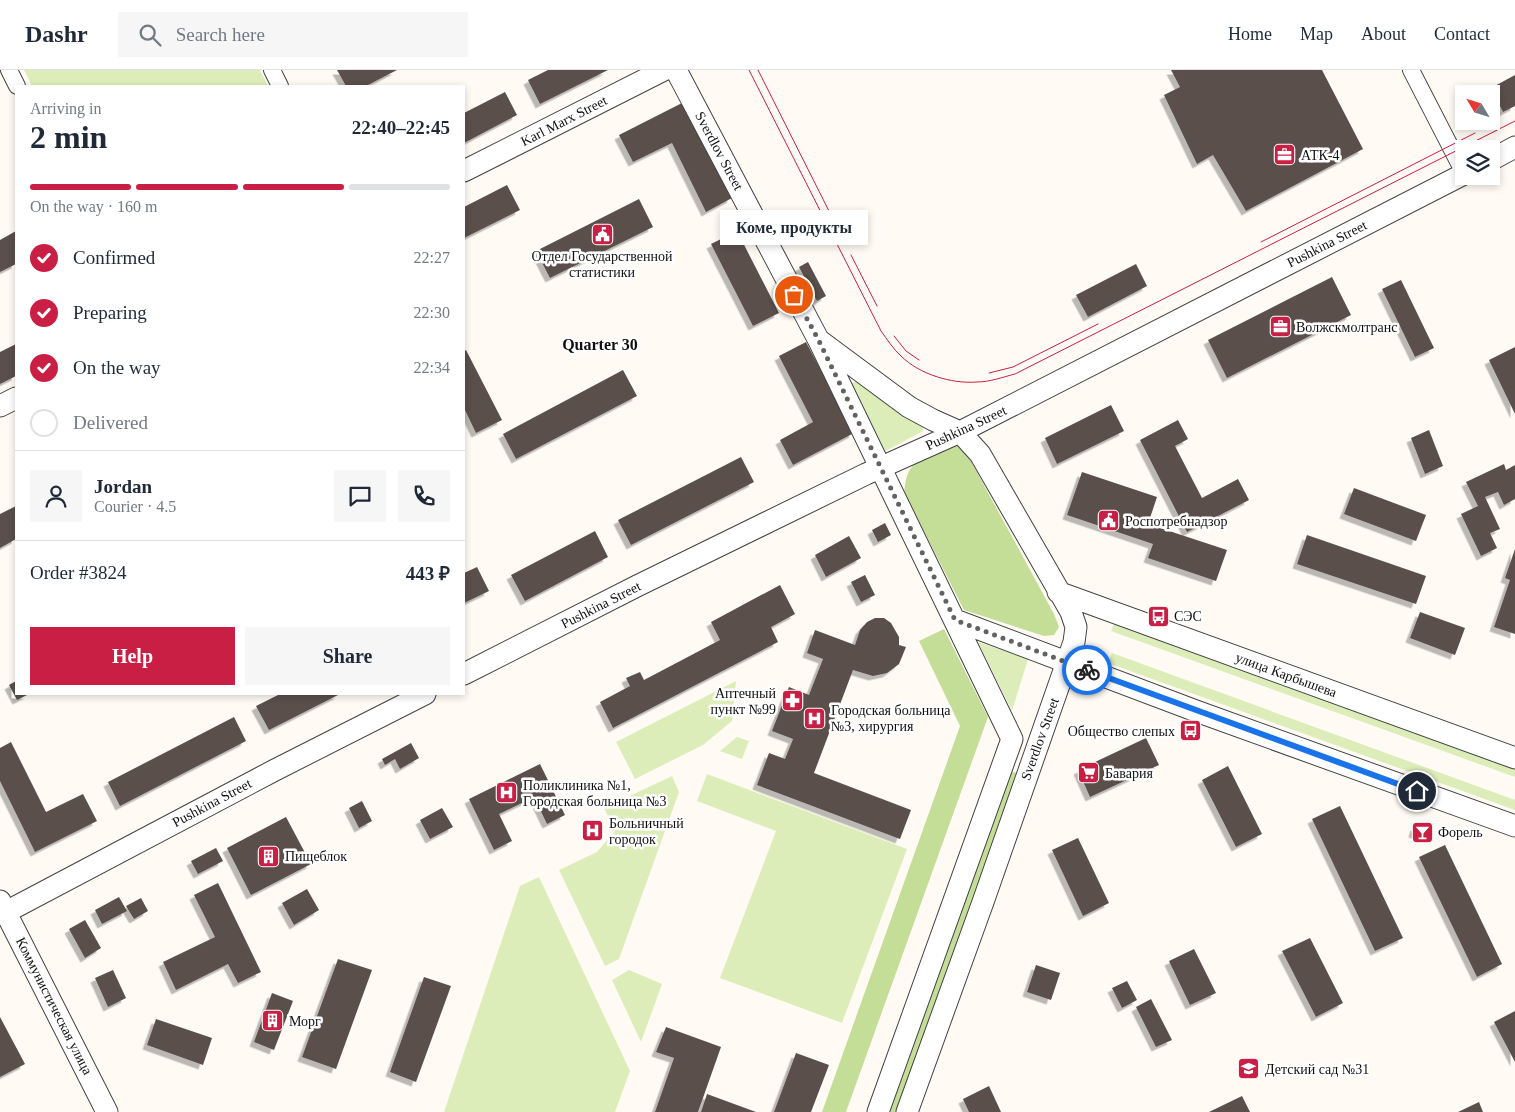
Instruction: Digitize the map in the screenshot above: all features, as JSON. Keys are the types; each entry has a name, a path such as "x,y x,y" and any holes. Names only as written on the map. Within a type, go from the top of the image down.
{"street":[{"path":"9,70 16,85"},
{"path":"272,70 280,85"},
{"name":"Karl Marx Street","path":"465,170 664,70"},
{"name":"Sverdlov Street","path":"676,70 818,339 1012,739 878,1112"},
{"path":"1411,70 1455,156"},
{"path":"1500,155 1515,147"},
{"name":"Pushkina Street","path":"465,673 879,468 960,432 1455,178"},
{"name":"Sverdlov Street","path":"818,339 909,407 960,432 980,454 1071,612 1076,627 1074,642 983,902 906,1112"},
{"path":"0,406 15,398"},
{"name":"улица Карбышева","path":"1058,592 1515,758"},
{"path":"955,620 1515,826"},
{"name":"Pushkina Street","path":"2,910 423,695"},
{"name":"Коммунистическая улица","path":"2,910 107,1112"}],"green space":[{"path":"24,70 260,70 268,85 32,85"},
{"path":"859,380 924,425 923,431 882,453 848,385"},
{"path":"957,446 967,454 1054,614 1059,627 1054,635 1044,636 964,610 904,492 907,476 915,463 935,452"},
{"path":"1114,624 1515,769 1515,777 1111,631"},
{"path":"944,629 988,717 846,1112 822,1112 960,726 919,641"},
{"path":"978,642 1028,659 1012,711"},
{"path":"1112,653 1515,800 1515,810 1108,663"},
{"path":"736,681 732,721 703,745 635,779 616,742"},
{"path":"737,737 749,741 742,759 720,751"},
{"path":"1011,772 1020,773 898,1112 887,1112"},
{"path":"707,774 907,849 842,1023 720,978 776,831 697,801"},
{"path":"672,776 679,792 619,959 605,966 559,870 597,852 615,831 604,808"},
{"path":"539,877 630,1071 615,1112 444,1112 520,886"},
{"path":"629,970 662,984 641,1042 612,980"}],"building":[{"path":"337,70 397,70 368,85 345,85"},
{"path":"548,70 608,70 540,104 528,80"},
{"path":"1171,70 1322,70 1363,149 1246,211 1213,155 1197,164 1164,95 1180,87"},
{"path":"1515,75 1515,106 1503,112 1500,106 1500,85 1497,85"},
{"path":"505,92 517,115 465,142 465,112"},
{"path":"684,102 732,198 706,212 672,143 633,162 619,135"},
{"path":"507,185 520,210 465,238 465,206"},
{"path":"639,199 653,227 550,278 536,251"},
{"path":"737,231 779,313 753,326 711,244"},
{"path":"15,232 15,264 0,272 0,240"},
{"path":"808,262 826,296 817,301 799,267"},
{"path":"1136,264 1147,286 1088,317 1076,295"},
{"name":"Волжскмолтранс","path":"1332,277 1351,315 1227,378 1208,340"},
{"path":"1401,280 1434,348 1415,357 1382,289"},
{"path":"806,342 854,433 793,465 780,440 813,422 779,356"},
{"path":"15,344 15,376 0,384 0,352"},
{"path":"1515,347 1515,414 1489,360"},
{"path":"465,350 502,420 476,433 465,410"},
{"path":"623,370 637,396 516,459 503,434"},
{"path":"1111,405 1124,431 1057,464 1045,438"},
{"path":"1178,420 1188,439 1175,446 1202,498 1238,479 1249,500 1187,532 1140,440"},
{"path":"1429,430 1443,466 1425,474 1411,438"},
{"path":"741,457 754,482 631,545 618,520"},
{"path":"1504,464 1506,470 1515,465 1515,499 1504,505 1498,492 1485,497 1500,529 1490,533 1497,548 1481,556 1461,514 1478,506 1466,482"},
{"path":"1082,472 1157,497 1148,524 1227,550 1216,581 1148,558 1153,544 1067,515"},
{"path":"1354,488 1426,515 1416,541 1344,514"},
{"path":"15,506 15,540 0,548 0,514"},
{"path":"885,523 891,535 878,542 872,530"},
{"path":"595,531 608,557 525,601 511,575"},
{"path":"1307,535 1426,576 1416,604 1297,564"},
{"path":"849,536 861,558 826,577 815,555"},
{"path":"1515,549 1515,634 1494,627 1510,580 1505,578"},
{"path":"477,567 489,591 465,603 465,573"},
{"path":"865,575 875,595 861,602 851,582"},
{"path":"780,585 795,614 771,627 778,642 613,728 600,702 630,686 626,678 640,672 644,680 720,640 711,622"},
{"path":"1420,612 1465,628 1455,655 1410,638"},
{"path":"875,618 884,618 891,623 899,637 899,645 906,647 899,664 887,673 873,676 853,670 814,773 911,810 900,839 757,785 769,753 785,759 793,739 772,731 789,687 809,695 823,659 807,653 815,630 855,645 860,630 867,622"},
{"path":"15,682 15,695 27,695 17,700 9,685"},
{"path":"278,695 338,695 269,730 256,706"},
{"path":"234,717 246,741 120,806 108,782"},
{"path":"1146,738 1159,765 1090,797 1078,770"},
{"path":"11,742 46,812 83,794 97,821 35,852 0,781 0,748"},
{"path":"411,743 419,758 400,769 395,759 385,765 382,759"},
{"path":"540,764 565,815 547,824 534,797 499,814 512,841 494,850 469,799"},
{"path":"1228,766 1262,834 1236,847 1202,780"},
{"path":"362,801 372,821 359,828 349,808"},
{"path":"1340,806 1403,938 1375,951 1312,819"},
{"path":"442,808 453,827 430,839 420,820"},
{"name":"Пищеблок","path":"286,817 311,864 251,895 227,848"},
{"path":"1415,826 1432,831 1429,838 1413,833"},
{"path":"1078,838 1109,903 1083,916 1052,850"},
{"path":"1445,845 1502,964 1477,977 1419,857"},
{"path":"216,848 223,861 198,874 191,861"},
{"path":"218,883 261,972 238,983 228,964 176,990 163,962 215,937 194,895"},
{"path":"307,889 319,910 294,925 282,903"},
{"path":"119,897 127,911 102,924 95,910"},
{"path":"141,898 148,911 134,919 126,906"},
{"path":"85,920 101,948 85,958 69,929"},
{"path":"1310,938 1343,1003 1316,1017 1282,951"},
{"path":"1194,949 1216,993 1190,1005 1169,961"},
{"path":"338,959 372,970 336,1069 302,1057"},
{"path":"1036,965 1060,973 1051,1000 1027,992"},
{"path":"113,970 126,998 108,1007 95,978"},
{"path":"424,977 451,986 416,1082 390,1072"},
{"path":"1127,981 1137,1000 1122,1008 1112,988"},
{"name":"Морг","path":"272,993 293,1001 274,1050 254,1042"},
{"path":"1151,999 1172,1040 1156,1047 1136,1007"},
{"path":"1515,1011 1515,1062 1494,1022"},
{"path":"0,1017 25,1064 0,1077"},
{"path":"156,1019 212,1038 203,1065 147,1045"},
{"path":"666,1027 721,1047 698,1112 655,1112 674,1058 656,1052"},
{"path":"796,1053 829,1065 811,1112 774,1112"},
{"path":"989,1086 1001,1112 969,1112 963,1099"},
{"path":"707,1094 756,1112 701,1112"},
{"path":"1242,1096 1250,1112 1209,1112"},
{"path":"1479,1102 1483,1112 1458,1112"}],"tram line":[{"path":"749,70 881,331 898,353 917,368 946,379 967,382 987,381 1015,374 1515,121"},
{"path":"758,70 833,219"},
{"path":"1261,242 1475,133"},
{"path":"851,255 877,306"},
{"path":"989,373 1013,367 1098,324"},
{"path":"894,336 906,351 919,360"}],"way so far":[{"path":"794,295 818,339 879,468 955,620 1087,670"}],"place":[{"name":"АТК-4","path":"1285,155"},
{"name":"Отдел Государственной статистики","path":"602,234"},
{"name":"Коме, продукты","path":"794,295"},
{"name":"Волжскмолтранс","path":"1280,327"},
{"name":"Роспотребнадзор","path":"1109,521"},
{"name":"СЭС","path":"1158,616"},
{"name":"Аптечный пункт №99","path":"792,701"},
{"name":"Городская больница №3, хирургия","path":"815,718"},
{"name":"Общество слепых","path":"1191,731"},
{"name":"Бавария","path":"1089,773"},
{"name":"Поликлиника №1, Городская больница №3","path":"507,793"},
{"name":"Больничный городок","path":"593,831"},
{"name":"Форель","path":"1422,832"},
{"name":"Пищеблок","path":"269,856"},
{"name":"Морг","path":"273,1021"},
{"name":"Детский сад №31","path":"1249,1069"}],"district":[{"name":"Quarter 30","path":"600,344"}],"route":[{"path":"1087,670 1417,791"}]}
